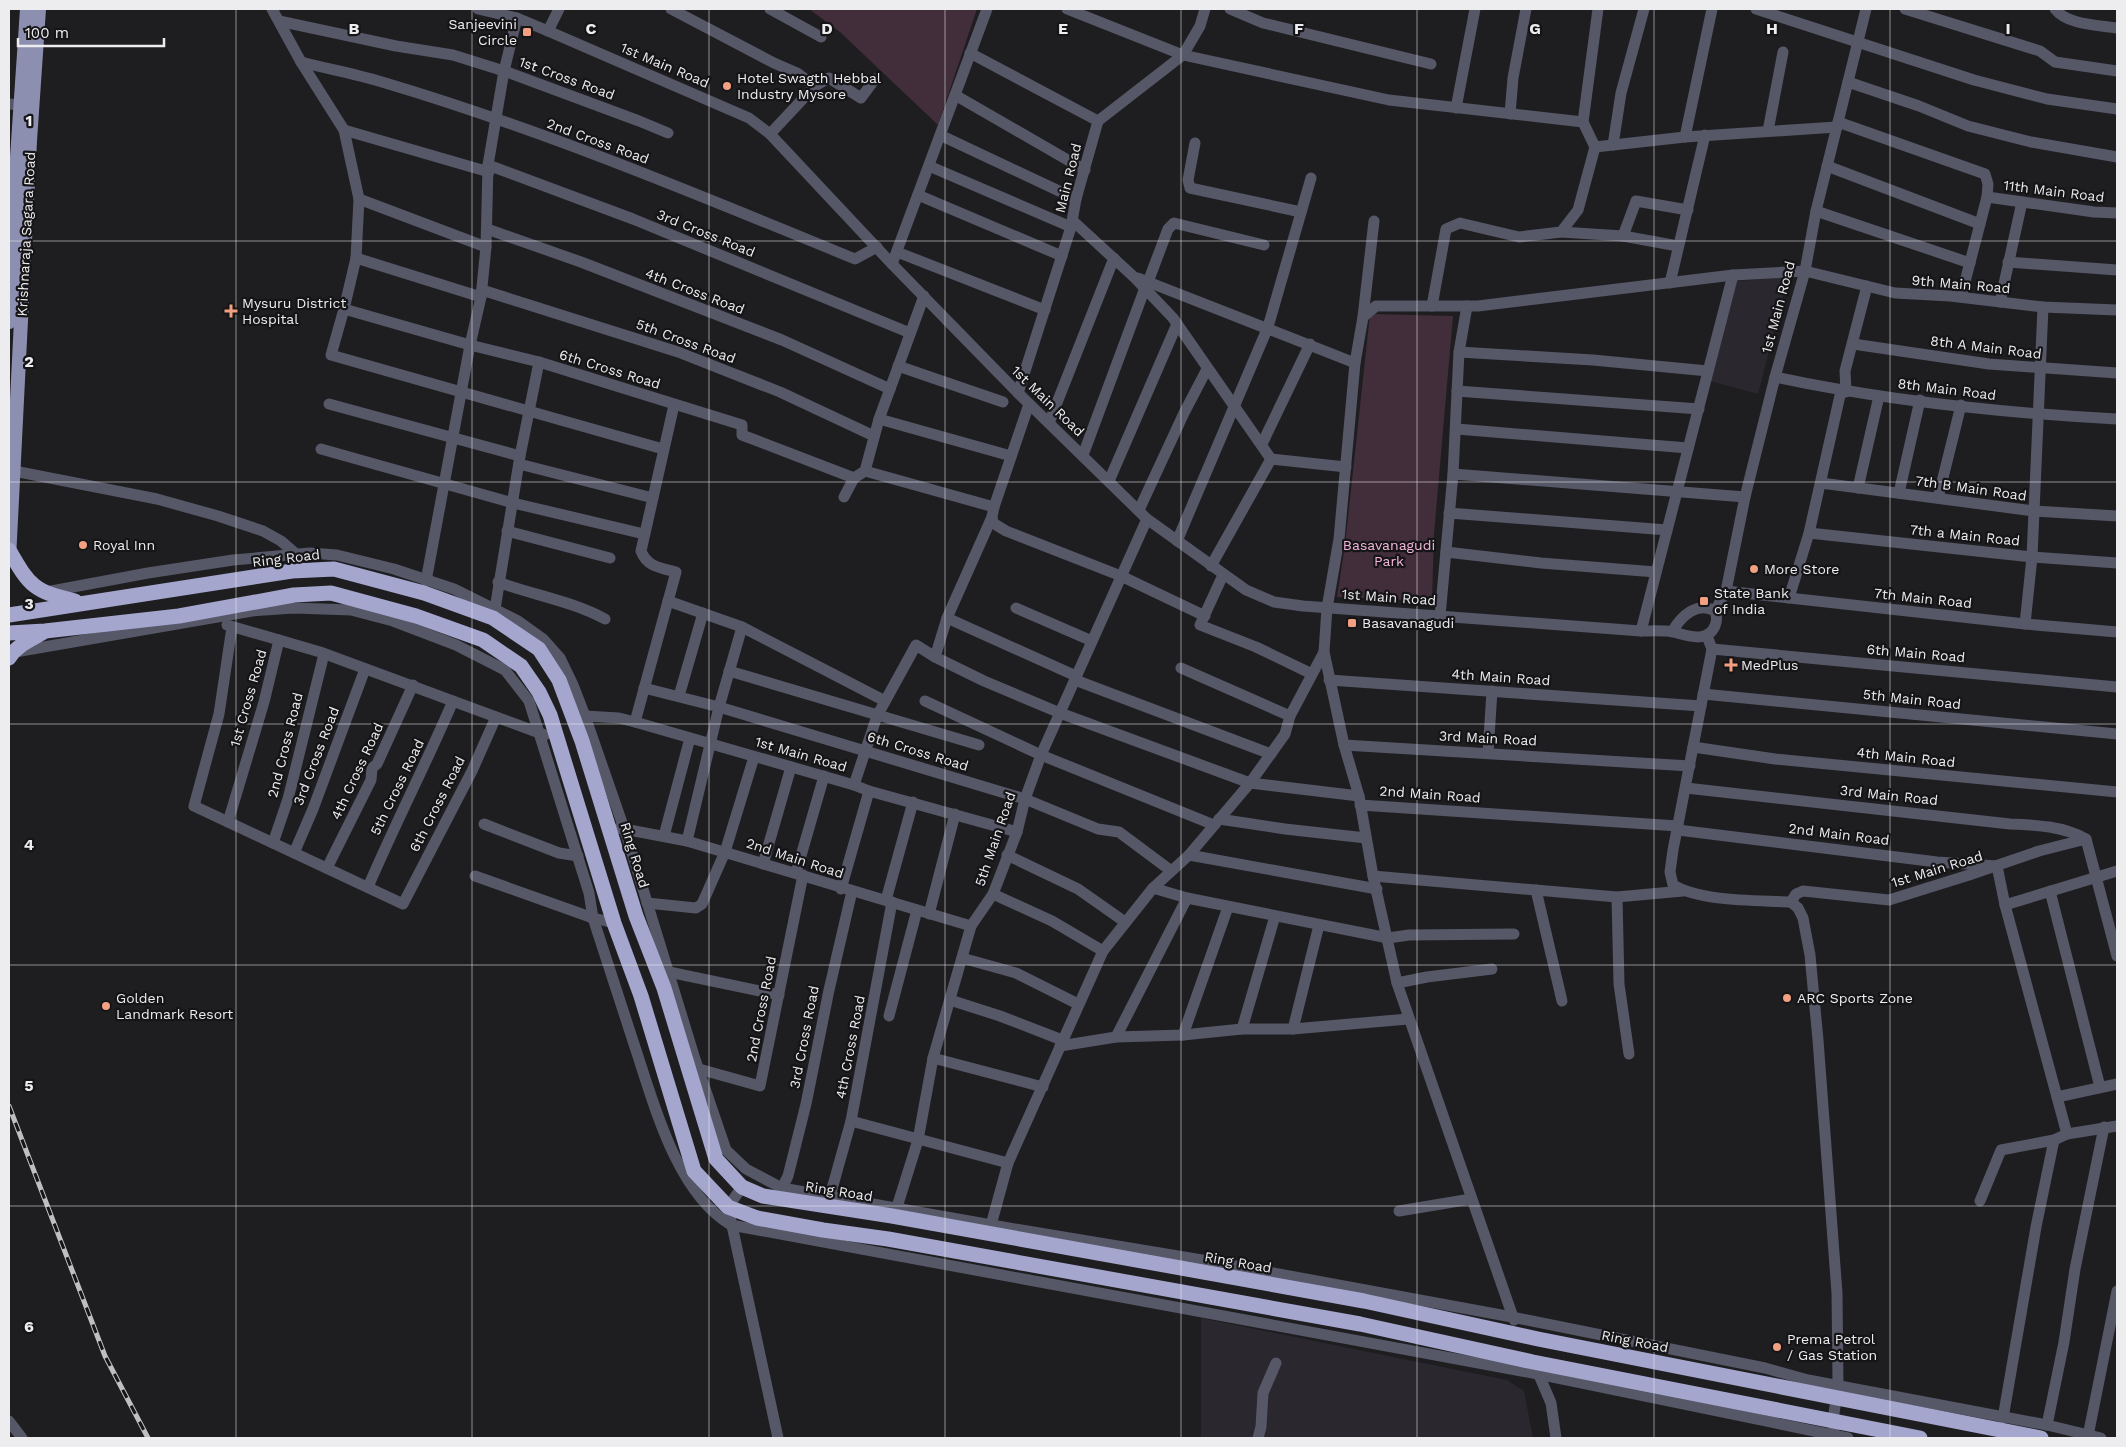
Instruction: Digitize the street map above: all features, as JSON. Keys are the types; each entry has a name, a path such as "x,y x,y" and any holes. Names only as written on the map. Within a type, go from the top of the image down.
{"highway":[{"path":"9,554 23,576 33,586 81,603"},
{"name":"Ring Road","path":"9,615 292,571 334,569 424,593 494,618 539,649 580,718 592,774 608,826 636,916 664,988 716,1159 742,1187 763,1196 892,1216 1364,1301 1526,1336 1837,1391 2044,1432"},
{"path":"9,634 45,632 179,616 294,595 331,593 416,616 482,640 521,666 539,692 550,715 614,924 641,996 694,1171 728,1208 757,1218 888,1239 1360,1324 1536,1368 1834,1432 1920,1438"},
{"path":"10,655 27,641 45,632"},
{"path":"569,778 592,774"}],"main road":[{"name":"Krishnaraja Sagara Road","path":"9,322 14,104 27,9"},
{"name":"Krishnaraja Sagara Road","path":"9,554 30,141 40,9"}],"street":[{"path":"272,9 301,62 344,130 359,199 356,258 331,355 663,449"},
{"name":"1st Main Road","path":"478,9 518,18 749,118 770,134 892,264 1018,393 1143,514 1177,541 1246,590 1274,602 1303,606 1672,632 1693,637 1707,636 1716,625 1717,617 1715,611 1726,591 1745,497 1775,377 1805,270 1816,211 1866,9"},
{"path":"548,31 559,9"},
{"path":"671,9 797,73 815,86"},
{"path":"770,9 822,37"},
{"path":"892,264 986,9"},
{"path":"1067,9 1183,54 1389,100 1583,122"},
{"path":"970,53 1098,120 1183,54 1200,26 1205,9"},
{"path":"1230,9 1262,23 1431,64"},
{"path":"1456,108 1475,9"},
{"path":"1510,114 1513,78 1526,9"},
{"path":"1561,232 1578,210 1595,148 1583,122 1598,9"},
{"path":"1613,145 1621,93 1644,9"},
{"path":"1685,137 1712,9"},
{"path":"1756,9 1790,14 1858,42 1974,80 2047,99 2117,109"},
{"path":"1905,9 2040,52 2055,62 2117,71"},
{"path":"2055,9 2060,16 2117,28"},
{"path":"426,580 470,345 482,294 486,247 488,168 504,71 518,18"},
{"name":"1st Cross Road","path":"278,21 396,46 453,55 504,71 668,133"},
{"path":"1768,131 1783,52"},
{"name":"2nd Cross Road","path":"301,62 382,82 495,119 640,171 855,259 877,247"},
{"path":"770,134 815,86 828,78 861,98 875,79"},
{"path":"1848,82 1918,106 1968,126 2031,142 2117,157"},
{"path":"955,95 1085,170"},
{"name":"Main Road","path":"1018,393 1072,224 1076,199 1098,120"},
{"path":"1595,148 1705,135 1838,124 1985,174 1988,184 1987,198 1961,298"},
{"name":"3rd Cross Road","path":"344,130 488,168 633,219 910,332"},
{"path":"1670,283 1705,135"},
{"path":"940,136 1076,199"},
{"path":"1195,143 1188,180 1190,188 1301,212"},
{"path":"929,166 1072,224 1146,285 1268,327 1355,363"},
{"path":"1827,166 1980,224"},
{"path":"1177,541 1236,407 1268,327 1311,178"},
{"path":"918,195 1062,256"},
{"name":"11th Main Road","path":"1987,198 2094,212 2117,213"},
{"path":"359,199 486,247"},
{"path":"1624,236 1636,201 1688,210"},
{"path":"2000,302 2022,202"},
{"path":"1816,211 1970,263"},
{"path":"1374,221 1363,317 1355,363 1339,539 1327,608 1324,652 1344,745 1359,800 1373,876 1397,983 1512,1317 1526,1336"},
{"path":"1083,456 1146,285 1168,230 1174,223 1264,245"},
{"path":"1432,306 1446,229 1460,223 1519,237 1561,232 1624,236 1678,246"},
{"name":"4th Cross Road","path":"486,229 580,262 782,340 890,389"},
{"path":"897,252 1045,310"},
{"name":"5th Cross Road","path":"356,258 678,352 780,392 874,436"},
{"path":"1049,423 1114,258"},
{"path":"2008,262 2117,270"},
{"name":"9th Main Road","path":"1363,317 1376,306 1467,306 1733,275 1805,270 1895,293 2043,307 2117,310"},
{"path":"1641,631 1733,275"},
{"path":"1146,285 1177,324 1271,458"},
{"path":"1789,598 1810,533 1844,391 1845,372 1867,286"},
{"path":"865,472 879,419 924,296"},
{"path":"1440,616 1453,474 1459,352 1467,306"},
{"path":"2025,624 2032,557 2040,415 2043,307"},
{"name":"6th Cross Road","path":"344,309 470,345 539,362 742,425 742,435 854,478"},
{"path":"1109,481 1177,324"},
{"path":"1262,444 1310,344"},
{"name":"8th A Main Road","path":"1852,344 1989,364 2117,372"},
{"path":"1459,352 1593,360 1708,371"},
{"path":"495,609 507,531 539,362"},
{"path":"898,366 1003,402"},
{"name":"5th Main Road","path":"896,1208 918,1140 933,1058 971,926 993,894 1017,832 1025,799 1041,755 1121,576 1143,514 1184,412 1207,368"},
{"name":"8th Main Road","path":"1775,377 1879,396 2040,415 2117,419"},
{"path":"1457,391 1698,409"},
{"path":"1858,488 1879,396"},
{"path":"1900,493 1920,400"},
{"path":"329,404 454,438 520,460 653,498"},
{"path":"935,657 947,618 993,512 1029,404"},
{"path":"635,722 676,572 651,565 644,560 641,551 674,405"},
{"path":"1938,498 1961,405"},
{"path":"879,419 1011,456"},
{"path":"1456,429 1688,448"},
{"path":"321,449 513,503 644,534"},
{"path":"1271,458 1346,467"},
{"path":"1211,566 1271,458"},
{"path":"12,471 158,499 218,516 263,531 281,541 296,554"},
{"path":"844,497 854,478 865,472 993,512"},
{"path":"1453,474 1677,490 1745,497"},
{"name":"7th B Main Road","path":"1821,483 2034,511 2117,516"},
{"path":"993,512 993,523 1006,532 1121,576 1205,616"},
{"path":"1449,513 1667,530"},
{"path":"507,531 610,558"},
{"name":"7th a Main Road","path":"1810,533 2032,557 2117,563"},
{"path":"1446,552 1541,563 1656,572"},
{"path":"46,592 224,561 310,553 337,555 394,569 454,589 518,621 543,639 560,658 573,685 580,718 624,829 698,1069 726,1150 746,1169 782,1188 1214,1262 1512,1317 1764,1368 1808,1380 1837,1391 2004,1418 2044,1432 2101,1438"},
{"path":"1223,574 1200,625 1256,647 1312,674"},
{"path":"498,582 563,603 585,608 604,618"},
{"name":"7th Main Road","path":"1726,591 2025,624 2117,632"},
{"path":"668,601 742,627 886,701 865,750 854,785"},
{"path":"1672,632 1680,620 1694,609 1704,606 1715,611"},
{"path":"10,655 252,611 294,608 350,610 393,621 456,645 505,670 529,701 541,734 589,893 593,918 670,1148 701,1201 718,1218 731,1225 1536,1368 1551,1403 1556,1438"},
{"path":"1016,608 1092,641"},
{"path":"679,696 703,613"},
{"path":"179,616 213,619 232,627 324,654 413,685 541,734 556,737"},
{"path":"947,618 1076,678 1271,754"},
{"path":"232,627 219,714 194,806 368,887"},
{"path":"687,841 719,707 742,627"},
{"path":"1682,891 1673,885 1670,872 1712,649 1707,636"},
{"name":"1st Cross Road","path":"228,822 244,763 264,702 279,640"},
{"name":"2nd Main Road","path":"886,701 916,645 935,657 984,681 1060,713 1250,783 1359,800 1678,828 1937,862 1997,866"},
{"name":"6th Main Road","path":"1712,649 2117,687"},
{"path":"991,1225 1008,1163 1103,951 1152,888 1189,855 1250,783 1285,734 1290,716 1324,652"},
{"name":"2nd Cross Road","path":"273,843 288,799 324,654"},
{"name":"3rd Cross Road","path":"294,853 313,809 365,668"},
{"path":"1182,668 1290,716"},
{"path":"729,671 979,745"},
{"name":"4th Main Road","path":"1329,680 1492,691 1702,700"},
{"name":"4th Cross Road","path":"327,868 371,780 372,768 377,764 413,685"},
{"name":"6th Cross Road","path":"644,688 719,707 1025,799 1098,829 1118,832 1170,870"},
{"path":"1488,753 1492,691"},
{"name":"5th Main Road","path":"1702,700 2117,734"},
{"name":"5th Cross Road","path":"368,887 454,701"},
{"path":"925,701 1041,755 1216,822 1366,838"},
{"name":"6th Cross Road","path":"368,887 403,904 472,771 496,717"},
{"name":"1st Main Road","path":"580,718 619,718 635,722 824,776 869,791 1017,832"},
{"path":"664,836 690,738"},
{"name":"3rd Main Road","path":"1344,745 1690,766"},
{"name":"4th Main Road","path":"1693,747 1775,758 2117,792"},
{"path":"647,902 696,908 702,904 726,852 754,757"},
{"path":"762,864 791,767"},
{"name":"2nd Cross Road","path":"698,1069 760,1086 779,995 799,874 824,776"},
{"name":"3rd Main Road","path":"1686,788 2010,824 2046,826 2078,834 2086,839"},
{"name":"3rd Cross Road","path":"782,1188 788,1176 806,1104 829,990 846,890 869,791"},
{"name":"4th Cross Road","path":"830,1196 851,1121 889,901 913,802"},
{"path":"929,914 954,814"},
{"path":"484,824 559,853 578,856"},
{"name":"2nd Main Road","path":"608,826 687,841 971,926"},
{"path":"2086,839 2098,877 2117,956"},
{"name":"1st Main Road","path":"1791,902 1796,894 1803,891 1889,900 2039,851 2086,839"},
{"path":"1007,855 1078,889 1125,922"},
{"path":"1189,855 1377,889"},
{"path":"1997,866 2005,905 2067,1134"},
{"path":"2005,905 2117,871"},
{"path":"475,876 614,924"},
{"path":"1373,876 1618,897 1682,891 1703,896 1791,902 1798,908 1803,918 1810,954 1837,1293 1837,1391 1834,1432 1848,1438"},
{"path":"1152,888 1228,907 1388,938 1409,935 1514,934"},
{"path":"1536,890 1562,1001"},
{"path":"2050,891 2100,1088"},
{"path":"993,894 1052,921 1103,951"},
{"path":"1618,897 1619,984 1629,1054"},
{"path":"1116,1037 1187,898"},
{"path":"1184,1035 1228,907"},
{"path":"889,1016 917,910"},
{"path":"1242,1029 1275,916"},
{"path":"1293,1029 1320,925"},
{"path":"962,958 1016,973 1078,1004"},
{"path":"1397,983 1427,977 1492,969"},
{"path":"669,972 779,995"},
{"path":"950,1000 1000,1016 1061,1043 1116,1037 1184,1035 1242,1029 1293,1029 1408,1019"},
{"path":"933,1058 1043,1087"},
{"path":"2057,1097 2117,1084"},
{"path":"851,1121 1008,1163"},
{"path":"1980,1201 2001,1150 2054,1140 2067,1134 2117,1126"},
{"path":"2044,1432 2064,1342 2075,1269 2104,1127"},
{"path":"2004,1418 2036,1227 2054,1140"},
{"path":"742,1187 728,1208 778,1438"},
{"path":"1399,1211 1471,1199"},
{"path":"2088,1436 2117,1291"},
{"path":"1258,1438 1263,1393 1276,1363"},
{"path":"9,1422 22,1438"}],"shaded area":[{"path":"1788,277 1758,394 1710,381 1737,281"},
{"path":"1201,1318 1507,1380 1524,1391 1533,1438 1201,1438"}],"green space":[{"path":"809,9 977,9 938,125 840,32"},
{"name":"Basavanagudi Park","path":"1370,314 1453,316 1434,534 1432,601 1337,597 1345,545"}],"railway":[{"path":"9,1106 105,1356 148,1438"}],"place":[{"name":"Sanjeevini Circle","path":"527,32"},
{"name":"Hotel Swagth Hebbal Industry Mysore","path":"727,86"},
{"name":"Mysuru District Hospital","path":"231,311"},
{"name":"Royal Inn","path":"83,545"},
{"name":"More Store","path":"1754,569"},
{"name":"State Bank of India","path":"1704,601"},
{"name":"Basavanagudi","path":"1352,623"},
{"name":"MedPlus","path":"1731,665"},
{"name":"ARC Sports Zone","path":"1787,998"},
{"name":"Golden Landmark Resort","path":"106,1006"},
{"name":"Prema Petrol / Gas Station","path":"1777,1347"}]}
